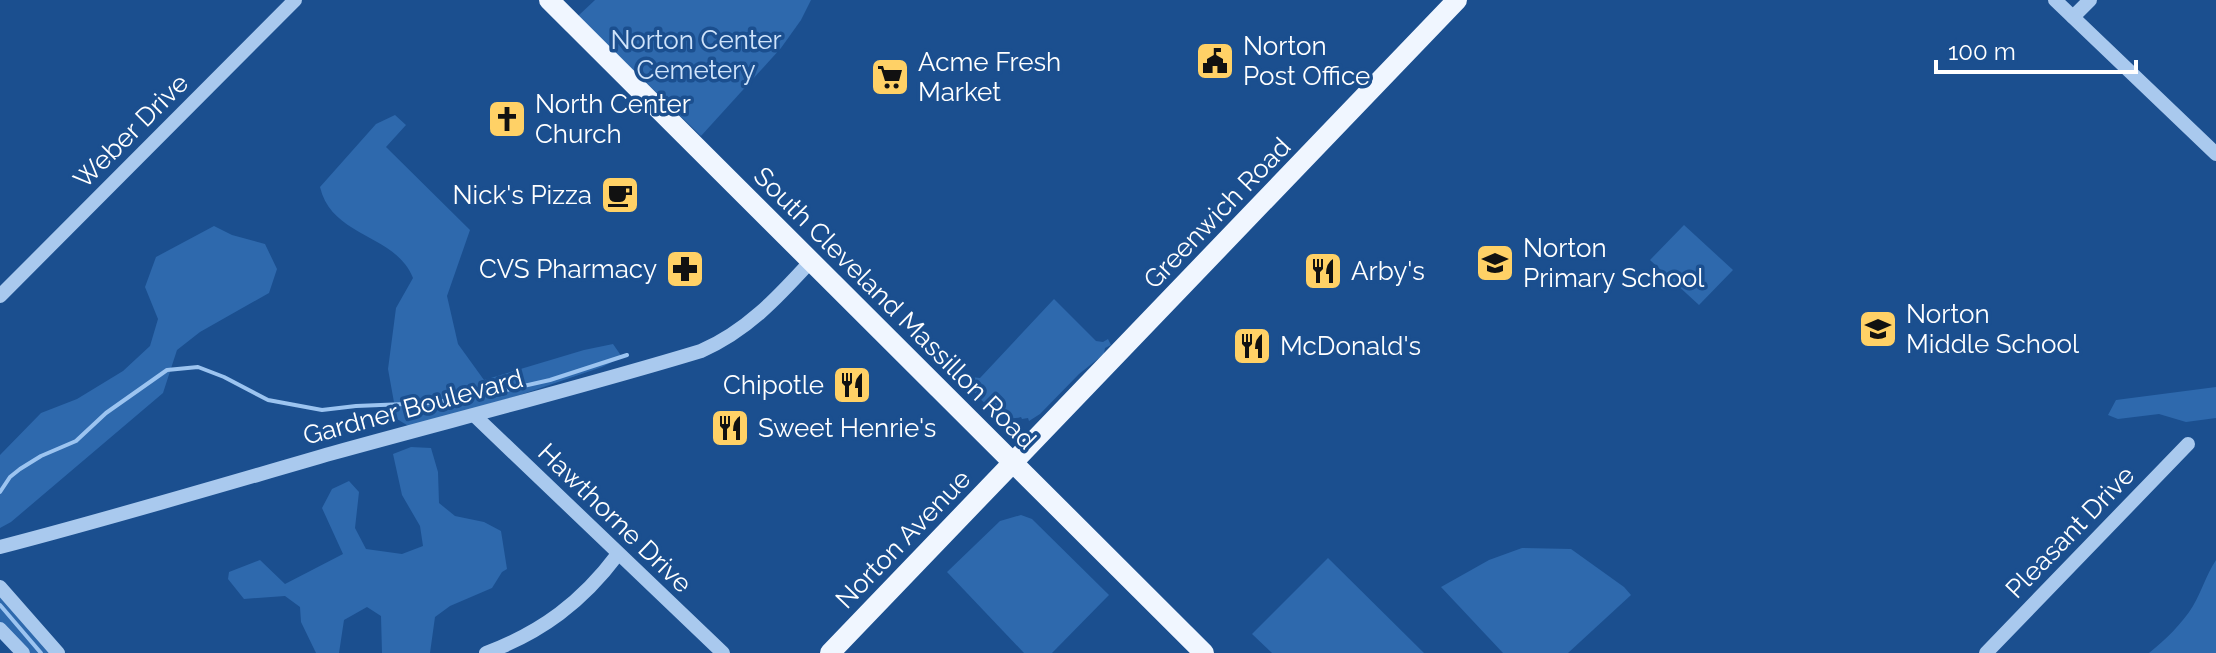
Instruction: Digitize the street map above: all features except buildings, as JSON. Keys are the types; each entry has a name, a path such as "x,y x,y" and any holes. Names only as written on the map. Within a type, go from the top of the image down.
{"main road":[{"name":"South Cleveland Massillon Road","path":"549,0 1204,653"},
{"name":"Greenwich Road","path":"1014,462 1457,0"},
{"name":"Norton Avenue","path":"830,653 1014,462"}],"street":[{"name":"Weber Drive","path":"0,296 295,0"},
{"path":"2055,0 2216,154"},
{"path":"2073,17 2090,0"},
{"name":"Gardner Boulevard","path":"0,547 475,416 712,346 754,319 811,261"},
{"name":"Hawthorne Drive","path":"475,416 723,653"},
{"name":"Pleasant Drive","path":"1986,653 2188,444"},
{"path":"486,653 541,627 588,590 618,554"},
{"path":"0,587 58,653"},
{"path":"0,629 23,653"}],"green space":[{"name":"Norton Center Cemetery","path":"595,0 811,0 781,48 701,136 578,16"},
{"path":"395,115 406,125 386,147 470,230 447,296 458,344 484,380 613,344 622,357 520,395 410,427 397,419 388,369 396,308 413,278 393,252 337,216 327,204 320,187 376,124"},
{"path":"1684,225 1733,270 1699,305 1650,260"},
{"path":"214,226 232,235 265,244 277,269 269,293 200,332 177,350 163,393 0,528 0,455 41,413 77,399 123,371 150,346 158,319 145,287 156,257"},
{"path":"1054,299 1096,341 1108,339 1111,345 1040,414 1029,421 1028,418 1005,417 990,408 965,383 971,377 980,378"},
{"path":"2216,387 2216,418 2186,422 2159,414 2118,419 2108,415 2116,400"},
{"path":"411,447 431,448 438,472 439,503 455,516 484,522 501,531 507,569 492,588 450,606 435,617 430,653 382,653 381,616 367,607 344,620 339,653 316,653 301,622 300,607 285,596 244,599 228,579 229,572 260,560 285,584 343,554 322,508 332,489 349,481 359,492 355,528 366,549 402,554 423,546 420,526 402,495 393,454"},
{"path":"1021,515 1032,519 1109,595 1052,653 1024,653 947,572 1000,521"},
{"path":"1522,548 1571,549 1631,595 1568,653 1503,653 1441,587 1489,560"},
{"path":"1328,558 1424,653 1272,653 1252,634"},
{"path":"2216,560 2216,653 2149,653 2189,613"},
{"path":"0,596 51,653 28,653 0,622"}],"waterway":[{"path":"0,492 20,469 76,441 106,413 167,370 198,367 268,400 322,410 430,403 484,395 550,380 627,355"},
{"path":"0,605 41,653"}],"place":[{"name":"Norton Post Office","path":"1215,61"},
{"name":"Acme Fresh Market","path":"890,77"},
{"name":"North Center Church","path":"507,119"},
{"name":"Nick's Pizza","path":"620,195"},
{"name":"Norton Primary School","path":"1495,263"},
{"name":"CVS Pharmacy","path":"685,269"},
{"name":"Arby's","path":"1323,271"},
{"name":"Norton Middle School","path":"1878,329"},
{"name":"McDonald's","path":"1252,346"},
{"name":"Chipotle","path":"852,385"},
{"name":"Sweet Henrie's","path":"730,428"}]}
